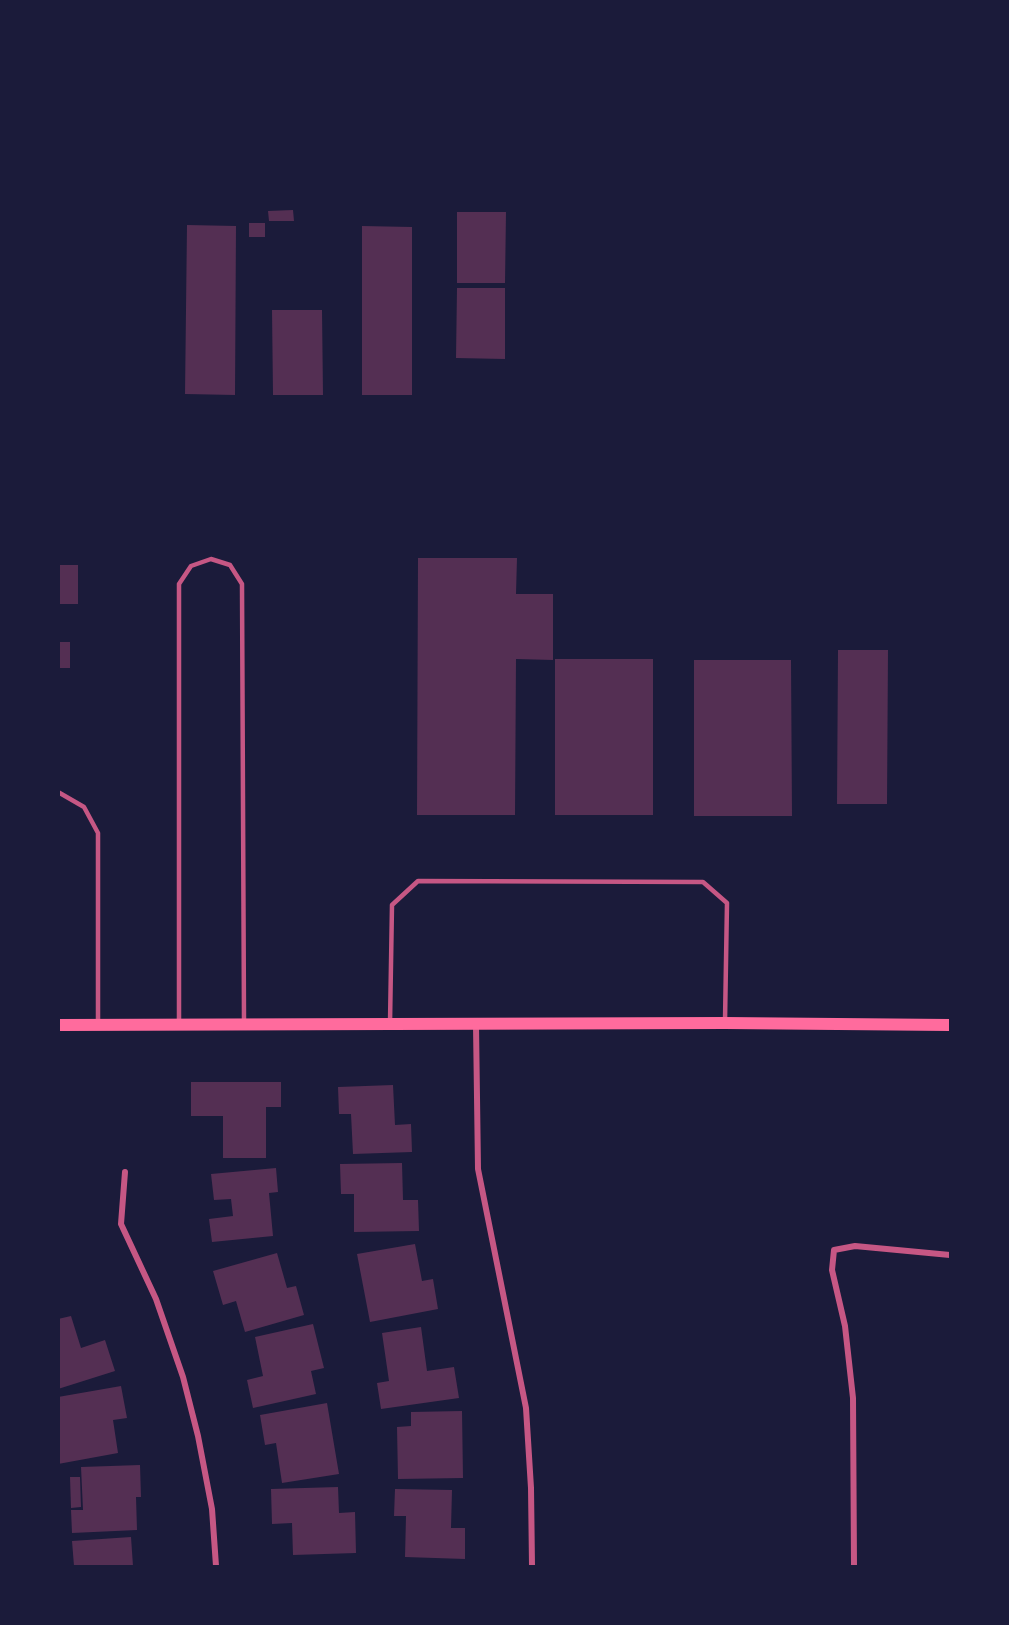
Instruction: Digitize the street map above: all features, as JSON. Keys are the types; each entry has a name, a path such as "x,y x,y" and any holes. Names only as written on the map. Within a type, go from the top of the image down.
{"main road":[{"path":"58,1025 725,1023 951,1025"}],"street":[{"path":"476,1025 478,1169 526,1408 531,1488 532,1566"},
{"path":"126,1172 121,1224 156,1299 183,1377 198,1436 212,1509 216,1566"},
{"path":"854,1566 853,1398 845,1326 832,1270 834,1250 855,1246 951,1255"}],"lane":[{"path":"179,1025 179,584 191,566 211,559 230,565 242,584 244,1025"},
{"path":"58,792 84,807 98,833 98,1025"},
{"path":"390,1025 392,905 417,881 703,882 727,903 725,1023"}],"building":[{"path":"293,210 294,221 269,221 268,211"},
{"path":"457,212 506,212 505,283 457,283"},
{"path":"249,223 265,223 265,237 249,237"},
{"path":"187,225 236,226 235,395 185,394"},
{"path":"362,226 412,227 412,395 362,395"},
{"path":"457,288 505,288 505,359 456,358"},
{"path":"272,310 322,310 323,395 273,395"},
{"path":"418,558 517,558 516,594 553,594 553,660 516,659 515,815 417,815"},
{"path":"58,565 78,565 78,604 58,604"},
{"path":"58,642 70,642 70,668 58,668"},
{"path":"838,650 888,650 887,804 837,804"},
{"path":"555,659 653,659 653,815 555,815"},
{"path":"694,660 791,660 792,816 694,816"},
{"path":"191,1082 281,1082 281,1107 266,1107 266,1158 223,1158 223,1116 191,1116"},
{"path":"393,1085 395,1125 411,1124 412,1152 353,1154 351,1114 339,1114 338,1087"},
{"path":"402,1163 403,1200 418,1200 419,1231 354,1232 354,1194 341,1194 340,1164"},
{"path":"276,1168 278,1192 269,1193 273,1236 212,1242 209,1219 233,1216 231,1199 214,1200 211,1174"},
{"path":"415,1244 422,1281 433,1279 438,1309 370,1322 357,1254"},
{"path":"277,1253 287,1288 296,1286 304,1315 245,1332 236,1301 223,1305 213,1271"},
{"path":"71,1316 81,1348 105,1340 115,1371 58,1389 58,1319"},
{"path":"313,1324 324,1368 311,1371 316,1394 253,1408 247,1380 263,1376 255,1337"},
{"path":"421,1327 427,1371 454,1367 459,1398 381,1409 377,1383 389,1381 382,1333"},
{"path":"121,1386 127,1418 113,1420 118,1453 58,1464 58,1397"},
{"path":"327,1403 339,1474 282,1483 276,1443 265,1445 260,1415"},
{"path":"462,1411 463,1478 398,1479 397,1427 411,1426 411,1412"},
{"path":"140,1465 141,1497 136,1497 137,1530 72,1533 71,1510 83,1510 81,1467"},
{"path":"70,1477 80,1477 81,1507 71,1508"},
{"path":"338,1487 339,1513 355,1512 356,1553 293,1555 292,1523 272,1524 271,1489"},
{"path":"395,1489 452,1490 451,1528 465,1528 465,1559 405,1557 406,1516 394,1516"},
{"path":"131,1537 133,1566 74,1566 72,1541"}]}
